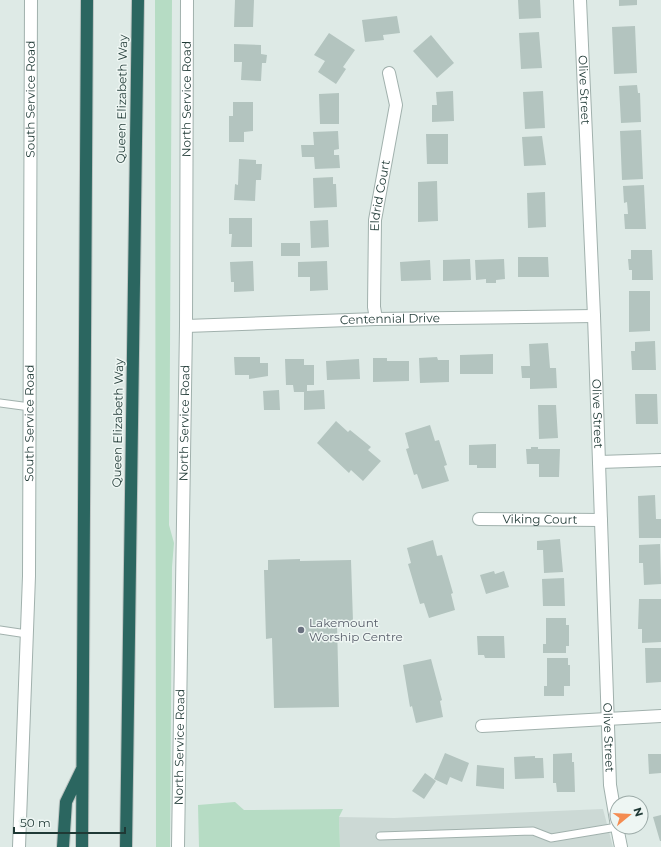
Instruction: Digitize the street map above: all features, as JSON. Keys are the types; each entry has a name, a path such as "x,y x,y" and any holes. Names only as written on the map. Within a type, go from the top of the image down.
{"highway":[{"path":"82,847 84,767 84,388 87,0"},
{"name":"Queen Elizabeth Way","path":"126,847 138,0"},
{"path":"63,847 66,802 84,767"}],"street":[{"name":"South Service Road","path":"19,847 30,576 31,0"},
{"name":"North Service Road","path":"178,847 186,326 187,0"},
{"name":"Olive Street","path":"580,0 594,316 610,786 612,795"},
{"name":"Eldrid Court","path":"376,319 374,307 375,220 396,105 389,73"},
{"name":"Centennial Drive","path":"186,326 376,319 594,316"},
{"path":"599,462 661,460"},
{"name":"Viking Court","path":"478,519 601,520"},
{"path":"482,726 661,716"},
{"name":"Olive Street","path":"619,835 621,847"}],"lane":[{"path":"0,403 30,407"},
{"path":"0,630 27,634"},
{"path":"380,836 533,831 551,838 609,828"}],"shaded area":[{"path":"603,809 613,847 340,847 339,817 394,818"}],"green space":[{"path":"155,0 172,0 169,525 174,543 172,567 170,847 156,847"},
{"path":"235,802 244,810 343,809 339,817 340,847 199,847 198,805"}],"building":[{"path":"235,0 254,0 253,27 234,27"},
{"path":"518,0 540,0 541,18 519,19"},
{"path":"619,0 637,0 637,5 619,6"},
{"path":"397,16 400,33 383,35 384,40 365,42 362,20"},
{"path":"635,26 637,73 614,74 612,27"},
{"path":"539,32 542,68 521,69 519,33"},
{"path":"329,33 355,50 343,67 346,69 336,84 318,72 325,61 314,55"},
{"path":"431,35 454,63 437,78 413,51"},
{"path":"234,44 261,45 261,54 267,55 266,63 262,63 261,81 241,80 242,62 234,62"},
{"path":"637,85 638,93 640,93 641,122 621,123 619,86"},
{"path":"453,91 454,121 432,122 432,105 437,105 436,92"},
{"path":"543,91 545,128 525,129 523,92"},
{"path":"339,93 339,124 320,124 319,94"},
{"path":"233,102 253,102 253,131 244,132 244,142 229,142 229,116 233,116"},
{"path":"641,130 643,179 622,180 620,131"},
{"path":"338,131 339,149 334,150 334,155 339,155 340,168 315,169 314,157 302,157 301,145 314,145 313,132"},
{"path":"426,134 448,134 448,164 427,164"},
{"path":"542,136 546,165 524,166 522,137"},
{"path":"239,159 256,160 256,164 262,164 261,180 256,180 255,201 234,200 235,184 238,185"},
{"path":"333,177 333,184 336,184 337,207 314,208 313,178"},
{"path":"437,181 438,221 418,222 418,182"},
{"path":"644,185 646,229 625,229 624,214 628,214 627,202 624,203 623,186"},
{"path":"545,192 546,227 528,228 527,193"},
{"path":"229,218 252,218 252,247 231,247 232,234 229,234"},
{"path":"328,220 329,247 311,248 310,221"},
{"path":"281,243 300,243 300,256 281,256"},
{"path":"631,250 652,250 653,280 632,280 632,270 629,270 628,259 631,259"},
{"path":"518,257 548,257 549,277 518,277"},
{"path":"470,259 471,280 443,281 443,260"},
{"path":"504,259 505,279 496,280 496,283 486,283 486,279 476,280 475,260"},
{"path":"430,260 431,280 401,281 400,262"},
{"path":"253,261 254,291 234,292 234,282 231,282 230,262"},
{"path":"327,261 328,290 310,291 310,277 298,277 298,262"},
{"path":"629,291 650,291 650,331 629,332"},
{"path":"655,341 656,370 632,370 631,351 635,351 635,342"},
{"path":"548,343 550,368 556,368 557,388 530,389 530,378 522,378 521,366 530,366 529,344"},
{"path":"493,354 493,374 460,374 460,355"},
{"path":"234,357 260,357 260,363 268,363 268,376 249,379 249,375 235,375"},
{"path":"437,357 438,360 449,360 449,382 420,383 419,358"},
{"path":"373,358 387,358 387,361 409,361 409,381 373,382"},
{"path":"285,359 304,359 304,365 314,365 314,385 307,385 307,391 324,390 325,409 304,410 304,392 294,392 293,385 286,385"},
{"path":"359,359 360,379 327,380 326,361"},
{"path":"279,390 280,410 264,410 263,391"},
{"path":"635,394 657,394 658,424 636,424"},
{"path":"538,405 556,405 558,438 539,439"},
{"path":"336,421 348,432 350,430 371,447 368,450 381,461 363,481 351,470 349,473 317,443"},
{"path":"430,425 435,441 439,440 447,465 444,466 449,481 422,489 417,474 414,475 406,449 409,448 405,433"},
{"path":"496,444 496,468 477,468 477,465 469,465 469,445"},
{"path":"531,447 538,447 538,449 560,449 559,477 539,477 539,464 527,464 526,449 531,449"},
{"path":"655,495 656,519 661,519 661,538 639,538 638,496"},
{"path":"560,539 563,572 544,573 543,550 537,550 537,541"},
{"path":"433,540 437,556 442,555 453,593 451,594 455,610 429,618 424,603 420,604 408,564 411,563 407,548"},
{"path":"660,544 661,584 644,585 643,563 639,563 639,545"},
{"name":"Lakemount Worship Centre","path":"300,559 300,561 351,560 353,622 337,623 339,707 274,708 272,638 266,639 264,570 268,570 268,560"},
{"path":"494,571 495,574 504,571 509,587 486,594 480,575"},
{"path":"564,578 565,606 543,606 542,579"},
{"path":"639,599 661,599 661,642 642,643 642,629 638,629"},
{"path":"546,618 566,618 566,625 569,625 569,646 566,646 566,653 543,653 543,644 546,644"},
{"path":"477,636 504,636 505,658 485,658 484,655 478,655"},
{"path":"645,648 661,648 661,682 646,683"},
{"path":"547,658 568,658 568,665 570,665 570,686 564,686 564,696 544,696 544,686 547,686"},
{"path":"431,659 442,700 440,701 443,717 416,723 412,706 410,707 403,665"},
{"path":"445,753 469,763 462,782 450,777 447,785 434,779"},
{"path":"572,753 572,762 574,762 575,792 557,792 556,783 553,783 553,754"},
{"path":"648,754 661,754 661,773 649,774"},
{"path":"535,756 535,758 543,758 544,778 515,779 514,757"},
{"path":"477,765 504,768 504,789 476,786"},
{"path":"425,773 436,781 424,799 412,791"},
{"path":"661,815 661,841 660,841 653,817"}],"place":[{"name":"Lakemount Worship Centre","path":"301,630"}]}
